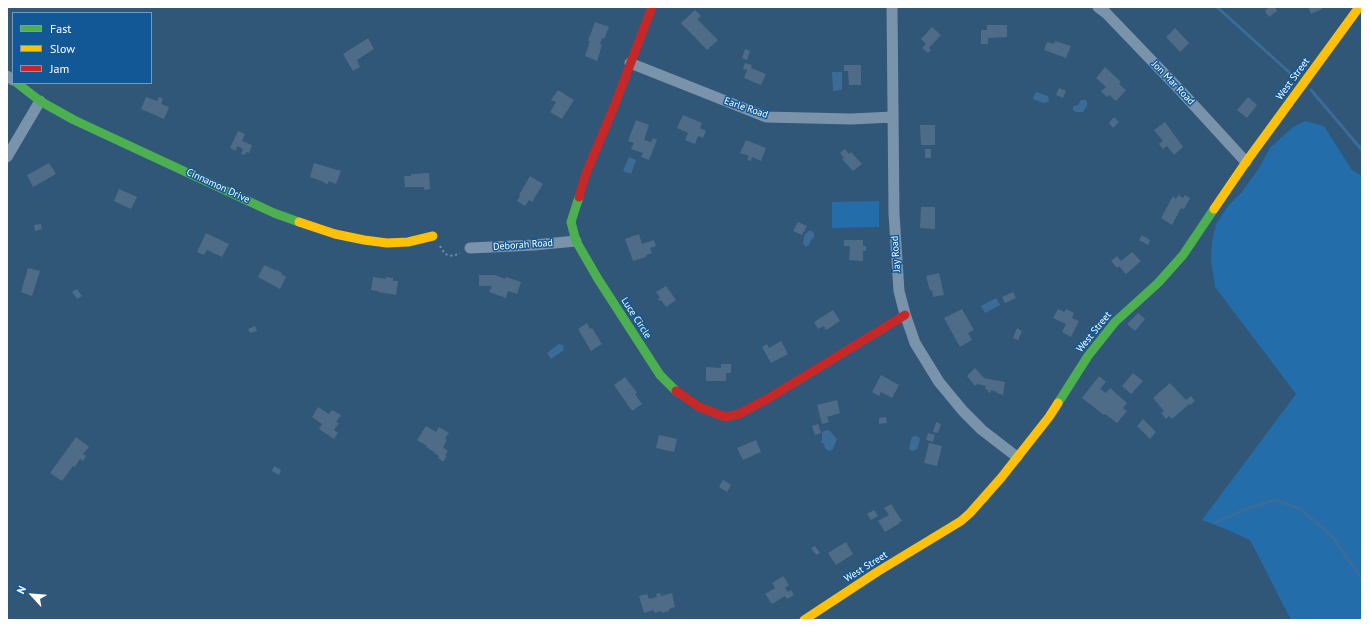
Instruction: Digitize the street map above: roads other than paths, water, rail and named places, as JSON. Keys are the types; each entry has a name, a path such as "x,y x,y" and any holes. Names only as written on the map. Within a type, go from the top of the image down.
{"street":[{"name":"Luce Circle","path":"652,7 583,182 571,222 576,241 598,279 660,375 678,394 699,407 725,417 739,414 769,398 905,315"},
{"name":"Jay Road","path":"892,7 895,240 899,291 905,315 921,354 939,382 982,430 1017,457"},
{"name":"Jon Mar Road","path":"1098,7 1106,13 1174,84 1246,162"},
{"name":"West Street","path":"804,620 877,572 961,521 1001,478 1049,417 1088,356 1105,334 1115,322 1158,283 1183,255 1246,162 1358,11"},
{"name":"Earle Road","path":"630,63 766,118 851,119 893,117"},
{"name":"Cinnamon Drive","path":"18,84 40,101 74,120 274,213 304,224 334,234 387,243 408,242 433,236"},
{"path":"7,157 40,101"},
{"name":"Deborah Road","path":"470,248 534,246 576,241"}],"waterway":[{"path":"1217,7 1290,73"},
{"path":"1311,90 1362,150"},
{"path":"1216,522 1249,508 1276,500 1300,509 1331,535 1362,579"}]}
